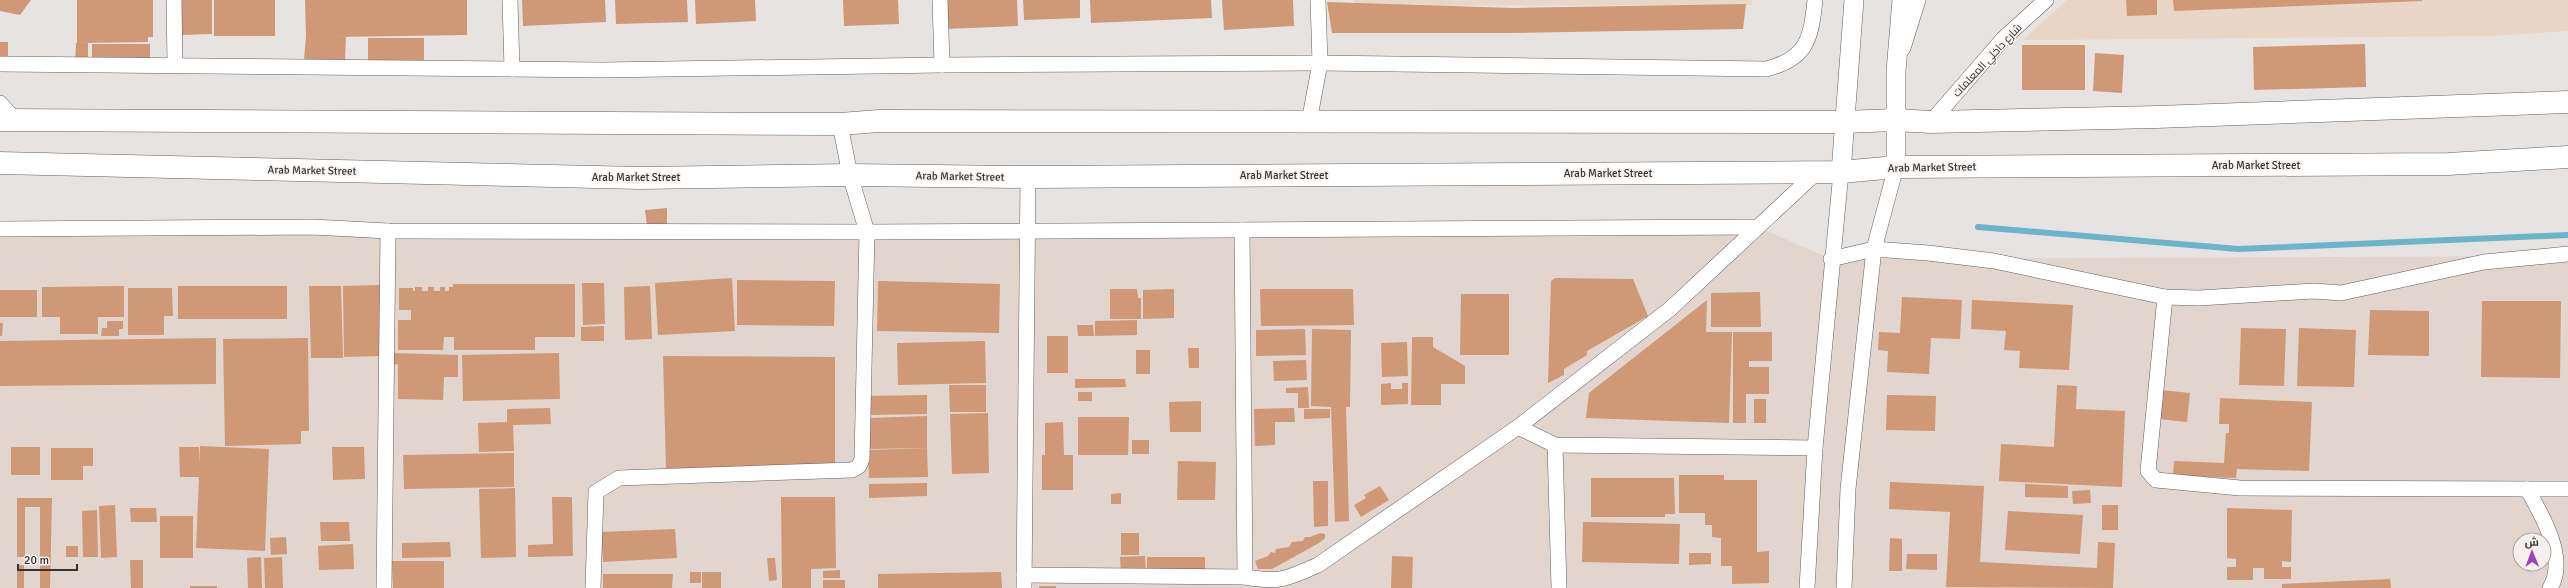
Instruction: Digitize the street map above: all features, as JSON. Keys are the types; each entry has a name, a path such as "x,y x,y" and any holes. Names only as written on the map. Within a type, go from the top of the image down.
{"main road":[{"path":"8,120 840,124 879,121 1844,122 1894,120 1931,122 2157,117 2568,102"},
{"name":"Arab Market Street","path":"0,163 632,178 850,175 1028,178 1841,172 1896,167 2448,164 2568,157"}],"street":[{"path":"174,0 175,64"},
{"path":"510,0 512,69"},
{"path":"940,0 942,65"},
{"path":"1309,122 1320,63 1318,0"},
{"path":"0,64 175,64 602,70 942,65 1320,63 1766,69 1782,65 1796,57 1806,44 1813,29 1815,0"},
{"path":"1807,588 1815,448 1831,259 1841,172 1854,0"},
{"path":"1844,588 1848,489 1874,249 1896,167 1894,120 1896,71 1902,0"},
{"path":"1896,71 1918,0"},
{"name":"شارع داخلي المعلمات","path":"1931,122 2003,39 2046,0"},
{"path":"0,103 8,120"},
{"path":"594,588 596,492 619,478 852,470 859,466 862,459 867,232 850,175 840,124"},
{"path":"1028,178 1029,230 1024,582 1245,577 1269,581 1284,580 1318,565 1518,427 1670,308 1818,171"},
{"path":"0,229 313,227 388,230 867,232 1758,226"},
{"path":"384,588 388,230"},
{"path":"1242,230 1245,577"},
{"path":"1831,259 1874,249 1994,261 2166,297 2199,298 2314,291 2341,293 2484,262 2568,254"},
{"path":"2166,297 2148,470 2156,480 2240,488 2568,489"},
{"path":"1518,427 1555,445 1815,448"},
{"path":"1555,445 1559,588"},
{"path":"2527,489 2552,533 2558,556 2555,582 2550,588"}],"shaded area":[{"path":"1353,0 1752,0 1752,5 1356,6"},
{"path":"2067,0 2568,0 2568,31 2492,36 2023,40"},
{"path":"1758,227 1831,259 2568,256 2568,588 0,588 0,229"}],"building":[{"path":"0,0 31,0 20,15 0,11"},
{"path":"77,0 153,0 153,37 148,37 148,42 77,43"},
{"path":"181,0 212,0 212,34 182,35"},
{"path":"214,0 275,0 275,36 214,36"},
{"path":"305,0 467,0 467,35 335,37 346,37 345,61 304,60 306,36"},
{"path":"522,0 605,0 606,22 523,26"},
{"path":"615,0 687,0 688,22 616,24"},
{"path":"695,0 755,0 756,21 696,24"},
{"path":"843,0 898,0 899,24 844,26"},
{"path":"944,0 1017,0 1018,26 945,29"},
{"path":"1023,0 1080,0 1080,18 1024,20"},
{"path":"1090,0 1211,0 1212,18 1091,23"},
{"path":"1222,0 1293,0 1294,26 1224,30"},
{"path":"2126,0 2157,0 2157,15 2127,16"},
{"path":"2173,0 2422,0 2422,1 2174,11"},
{"path":"1327,2 1513,8 1746,4 1743,29 1512,33 1332,33"},
{"path":"368,38 424,38 424,64 368,63"},
{"path":"0,42 8,42 8,61 0,61"},
{"path":"76,43 88,43 88,63 75,63"},
{"path":"92,44 150,44 150,61 92,61"},
{"path":"2365,44 2366,87 2254,90 2253,47"},
{"path":"2022,45 2085,45 2085,90 2022,90"},
{"path":"2095,53 2124,55 2122,93 2093,91"},
{"path":"667,208 667,225 647,226 645,210"},
{"path":"732,278 735,331 658,335 655,283"},
{"path":"1555,278 1633,279 1648,316 1587,351 1587,355 1564,369 1564,375 1548,383 1551,281"},
{"path":"737,280 835,281 834,326 737,325"},
{"path":"878,281 1000,284 999,333 877,331"},
{"path":"582,283 604,283 605,324 583,325"},
{"path":"453,284 575,284 575,337 535,337 535,350 454,350 454,337 444,337 443,350 398,350 398,320 411,320 411,310 399,310 399,288 413,288 413,291 415,291 415,287 422,287 422,291 428,291 428,287 434,287 434,291 440,291 440,287 445,287 445,291 449,291 449,287 453,287"},
{"path":"380,285 381,356 344,357 343,286"},
{"path":"124,286 124,317 98,317 98,334 60,334 60,317 42,317 42,287"},
{"path":"178,286 287,286 287,319 178,319"},
{"path":"309,286 341,286 343,358 311,358"},
{"path":"650,286 652,339 625,340 624,287"},
{"path":"128,288 172,288 173,316 164,316 164,335 128,335"},
{"path":"1110,289 1137,289 1138,298 1141,298 1141,319 1110,319"},
{"path":"1174,289 1174,318 1143,319 1143,290"},
{"path":"1260,289 1353,289 1354,325 1261,326"},
{"path":"0,290 37,290 37,317 0,317"},
{"path":"1760,292 1761,327 1711,327 1711,293"},
{"path":"1461,294 1509,294 1509,355 1460,355"},
{"path":"1902,297 1962,300 1960,339 1931,338 1929,374 1887,372 1888,351 1878,350 1879,332 1900,333"},
{"path":"1707,300 1706,332 1732,332 1729,423 1586,418 1589,393"},
{"path":"1972,300 2073,305 2069,370 2019,368 2020,351 2004,350 2006,331 1971,329"},
{"path":"2482,301 2561,301 2560,378 2481,377"},
{"path":"2370,310 2429,311 2429,356 2368,355"},
{"path":"1137,320 1137,335 1095,336 1095,321"},
{"path":"107,321 123,321 123,329 119,329 119,336 101,336 102,328 107,328"},
{"path":"0,323 3,323 2,336 0,336"},
{"path":"1077,325 1093,325 1094,336 1078,336"},
{"path":"604,326 604,341 581,341 581,327"},
{"path":"2241,328 2286,329 2284,386 2239,385"},
{"path":"2299,328 2356,330 2354,387 2297,386"},
{"path":"1305,329 1306,355 1256,356 1256,330"},
{"path":"1312,329 1351,330 1350,407 1346,407 1349,521 1335,522 1331,407 1311,406"},
{"path":"1733,332 1772,332 1772,361 1749,361 1749,367 1769,367 1769,394 1746,394 1746,423 1733,423"},
{"path":"1047,336 1068,336 1068,373 1047,373"},
{"path":"1412,337 1433,337 1433,347 1465,366 1465,384 1441,384 1441,405 1411,405"},
{"path":"216,338 216,384 0,386 0,341"},
{"path":"308,338 309,431 301,431 301,444 225,446 223,339"},
{"path":"985,341 986,383 898,385 897,343"},
{"path":"1407,342 1408,376 1382,377 1381,343"},
{"path":"1188,348 1199,348 1199,368 1189,368"},
{"path":"1136,350 1150,350 1150,374 1136,374"},
{"path":"392,353 458,355 458,377 444,377 443,400 398,399 398,364 392,365"},
{"path":"559,353 560,399 463,401 462,355"},
{"path":"663,356 835,357 835,467 666,468"},
{"path":"1306,360 1307,380 1274,381 1273,361"},
{"path":"1075,379 1125,379 1126,387 1075,388"},
{"path":"1391,383 1391,389 1402,389 1402,383 1408,383 1408,404 1381,405 1381,384"},
{"path":"949,385 986,385 986,412 950,412"},
{"path":"2057,385 2077,386 2076,409 2125,411 2122,487 1999,481 2001,444 2054,447"},
{"path":"1308,387 1309,408 1298,408 1298,393 1286,393 1286,388"},
{"path":"2161,390 2190,393 2187,422 2158,419"},
{"path":"1078,392 1092,392 1092,401 1078,401"},
{"path":"927,395 927,414 868,415 868,396"},
{"path":"1887,395 1936,396 1935,431 1886,430"},
{"path":"2220,398 2312,402 2309,471 2237,469 2236,478 2173,476 2174,461 2224,463 2226,433 2229,433 2229,424 2219,424"},
{"path":"1754,399 1766,399 1766,423 1754,423"},
{"path":"1201,401 1201,432 1170,432 1169,402"},
{"path":"550,408 551,424 513,425 514,451 479,452 478,423 514,422 507,422 507,409"},
{"path":"1294,408 1295,422 1275,422 1275,445 1255,446 1254,409"},
{"path":"1304,409 1330,409 1330,418 1304,419"},
{"path":"988,413 989,473 952,474 950,414"},
{"path":"927,416 927,448 869,449 868,418"},
{"path":"1078,417 1129,417 1128,455 1078,455"},
{"path":"1063,422 1064,455 1073,455 1073,490 1042,490 1042,455 1045,455 1045,423"},
{"path":"1132,440 1149,440 1149,454 1132,454"},
{"path":"200,446 269,449 265,551 196,548 199,477 180,477 179,447 199,447 200,464"},
{"path":"11,447 40,447 40,475 11,475"},
{"path":"332,447 364,447 365,479 333,480"},
{"path":"51,448 93,448 93,466 83,466 83,480 51,480"},
{"path":"927,448 928,477 869,478 868,450"},
{"path":"514,453 514,487 404,489 403,455"},
{"path":"1178,461 1216,462 1215,500 1177,500"},
{"path":"1679,475 1724,475 1724,480 1757,480 1757,552 1769,551 1769,583 1732,584 1732,566 1721,566 1721,538 1712,537 1712,525 1705,525 1705,513 1679,513"},
{"path":"1591,478 1674,478 1675,514 1665,514 1665,517 1591,517"},
{"path":"1313,481 1328,481 1328,526 1314,527"},
{"path":"1890,482 1984,486 1980,562 2097,568 2098,542 2115,543 2113,588 1946,587 1950,512 1889,509"},
{"path":"927,483 927,496 869,498 869,484"},
{"path":"2025,484 2068,486 2068,498 2025,497"},
{"path":"1380,486 1389,500 1361,517 1354,505 1366,498 1364,495"},
{"path":"515,488 516,557 481,558 479,489"},
{"path":"2090,490 2091,503 2073,504 2072,491"},
{"path":"1121,493 1121,504 1111,504 1111,494"},
{"path":"552,497 572,497 573,556 528,557 528,545 553,544"},
{"path":"781,497 835,497 836,568 811,569 811,588 782,588"},
{"path":"17,498 52,498 50,588 40,588 40,507 25,507 25,557 17,557"},
{"path":"115,505 117,557 101,558 99,506"},
{"path":"2102,505 2118,505 2118,530 2102,530"},
{"path":"130,508 156,508 157,522 131,522"},
{"path":"2227,508 2292,510 2291,562 2282,561 2282,567 2291,567 2291,579 2264,579 2264,568 2253,568 2253,580 2227,580 2227,567 2236,567 2236,559 2227,558"},
{"path":"97,510 98,557 83,557 82,511"},
{"path":"2008,511 2083,515 2080,554 2005,550"},
{"path":"160,516 193,516 193,558 160,558"},
{"path":"320,522 349,522 350,541 321,541"},
{"path":"1583,522 1680,524 1679,564 1582,562"},
{"path":"675,529 677,558 603,562 601,532"},
{"path":"1121,533 1139,533 1139,555 1121,555"},
{"path":"1320,533 1325,534 1325,538 1319,543 1272,569 1258,569 1255,561 1268,556 1271,552 1275,553 1276,549 1289,547 1292,542 1303,541 1305,537 1310,537"},
{"path":"286,537 287,554 271,555 270,538"},
{"path":"1890,538 1902,539 1902,571 1889,571"},
{"path":"450,542 451,557 402,558 402,543"},
{"path":"353,544 354,569 319,570 318,546"},
{"path":"66,546 78,546 78,557 66,557"},
{"path":"1689,553 1711,553 1711,564 1689,565"},
{"path":"1907,554 1937,554 1937,570 1906,569"},
{"path":"1145,556 1146,574 1121,574 1120,557"},
{"path":"1392,556 1413,557 1412,588 1391,588"},
{"path":"261,557 262,588 248,588 247,558"},
{"path":"282,557 283,588 265,588 264,558"},
{"path":"1147,557 1205,557 1205,573 1147,573"},
{"path":"767,558 775,558 777,580 769,581"},
{"path":"130,560 143,560 143,588 131,588"},
{"path":"392,561 444,561 444,588 393,588"},
{"path":"17,565 24,565 24,588 17,588"},
{"path":"840,570 840,578 823,578 823,571"},
{"path":"690,572 701,572 701,583 690,583"},
{"path":"702,572 721,572 721,588 702,588"},
{"path":"1001,572 1002,588 878,588 878,574"},
{"path":"603,574 673,574 672,588 603,588"},
{"path":"2390,579 2391,588 2282,588 2282,584"},
{"path":"823,580 845,580 845,588 823,588"},
{"path":"190,586 217,586 217,588 190,588"},
{"path":"1039,586 1056,586 1056,588 1039,588"}],"waterway":[{"path":"1978,227 2238,249 2568,235"}]}
